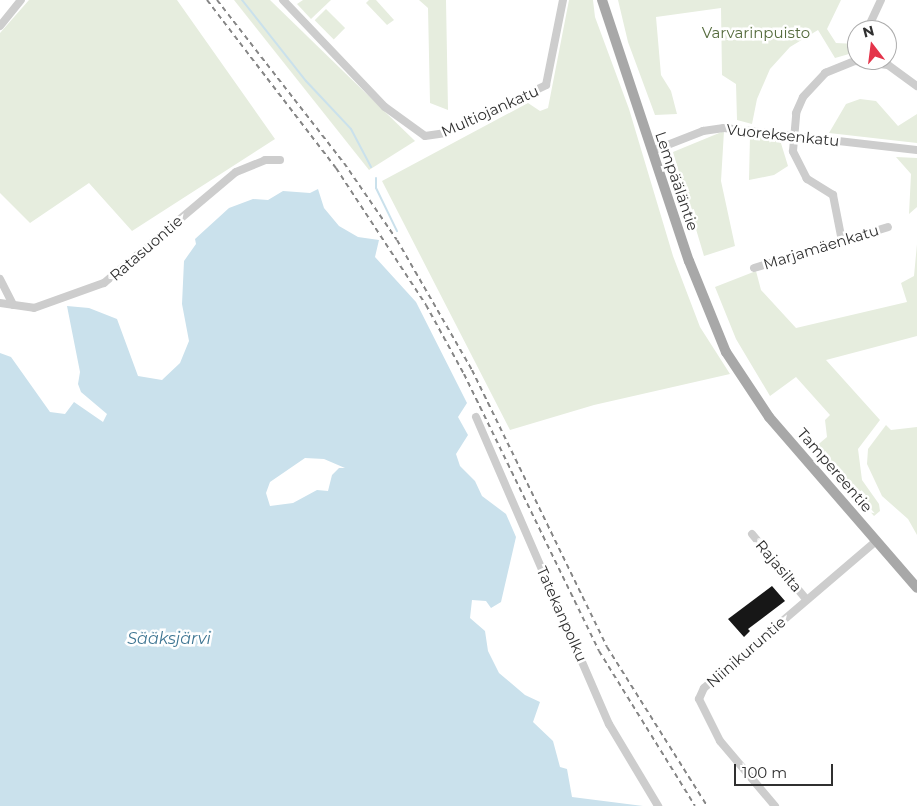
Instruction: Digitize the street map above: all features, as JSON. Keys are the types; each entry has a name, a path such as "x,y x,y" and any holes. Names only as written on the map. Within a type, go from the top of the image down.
{"main road":[{"name":"Lempääläntie","path":"602,0 709,316 734,368"},
{"name":"Tampereentie","path":"734,368 769,417 917,588"}],"street":[{"path":"0,26 21,0"},
{"name":"Multiojankatu","path":"283,0 386,107 425,136 446,133 546,85 563,0"},
{"path":"872,20 881,0"},
{"path":"842,241 833,195 802,173 794,158 792,135 796,113 808,89 831,69 847,64"},
{"path":"895,70 917,86"},
{"name":"Vuoreksenkatu","path":"652,151 718,128 917,150"},
{"name":"Ratasuontie","path":"0,303 34,308 104,284 236,172 265,160 280,160"},
{"name":"Marjamäenkatu","path":"754,268 888,227"},
{"path":"0,279 13,305"},
{"name":"Tatekanpolku","path":"476,417 609,724 658,806"},
{"name":"Rajasilta","path":"752,534 806,599"},
{"name":"Niinikuruntie","path":"775,806 720,741 699,699 704,688 876,541"}],"green space":[{"path":"29,0 177,0 275,139 132,231 89,183 30,223 0,193 0,33"},
{"path":"234,0 270,0 415,141 369,170"},
{"path":"303,0 331,0 311,19 297,4"},
{"path":"369,0 376,0 394,20 387,25 366,3"},
{"path":"419,0 446,0 448,110 430,103 428,8"},
{"path":"569,0 593,0 595,17 629,109 673,256 700,327 730,374 594,405 510,430 382,181 528,103 540,111 548,108"},
{"name":"Varvarinpuisto","path":"618,0 841,0 827,29 836,43 847,44 847,55 835,58 818,30 790,47 770,69 757,99 752,124 737,120 736,84 722,75 721,8 656,17 661,75 671,91 677,114 655,115 628,42"},
{"path":"326,9 345,28 334,39 315,20"},
{"path":"860,99 876,101 898,126 917,114 917,143 829,133 846,104"},
{"path":"724,131 721,181 735,246 704,256 673,152"},
{"path":"750,136 780,140 788,166 774,175 749,180"},
{"path":"896,157 917,158 917,207 909,214 911,174"},
{"path":"917,244 917,336 826,360 880,420 858,449 862,480 879,504 880,511 874,516 814,448 827,437 825,420 830,415 796,377 770,396 736,339 715,287 756,271 761,290 796,328 907,302 901,283 914,276"},
{"path":"886,425 891,430 917,427 917,535 908,519 882,496 867,464 868,449"}],"water":[{"name":"Sääksjärvi","path":"318,189 324,208 339,226 358,237 379,240 375,257 416,302 467,403 458,417 468,435 456,454 460,466 475,481 482,496 506,514 516,537 501,602 491,608 486,601 472,600 470,618 485,631 488,651 499,673 525,695 540,702 533,722 553,741 560,767 567,769 572,797 643,806 0,806 0,353 11,357 50,412 65,414 74,402 103,422 107,414 81,392 78,384 80,372 67,306 89,308 117,319 138,376 162,380 180,363 189,341 182,304 184,261 196,244 195,239 229,208 253,199 268,200 283,191 310,193","holes":["305,458 324,459 345,468 339,468 332,475 328,491 317,490 293,503 270,506 266,493 270,482"]}],"building":[{"path":"772,586 785,601 748,629 750,631 744,637 728,619"}],"waterway":[{"path":"242,0 306,81 351,129 371,167"},
{"path":"376,178 376,188 397,231"}],"railway":[{"path":"207,0 336,168 426,305 464,374 599,651 695,806"},
{"path":"217,0 344,163 397,240 472,370 607,647 707,806"}]}
